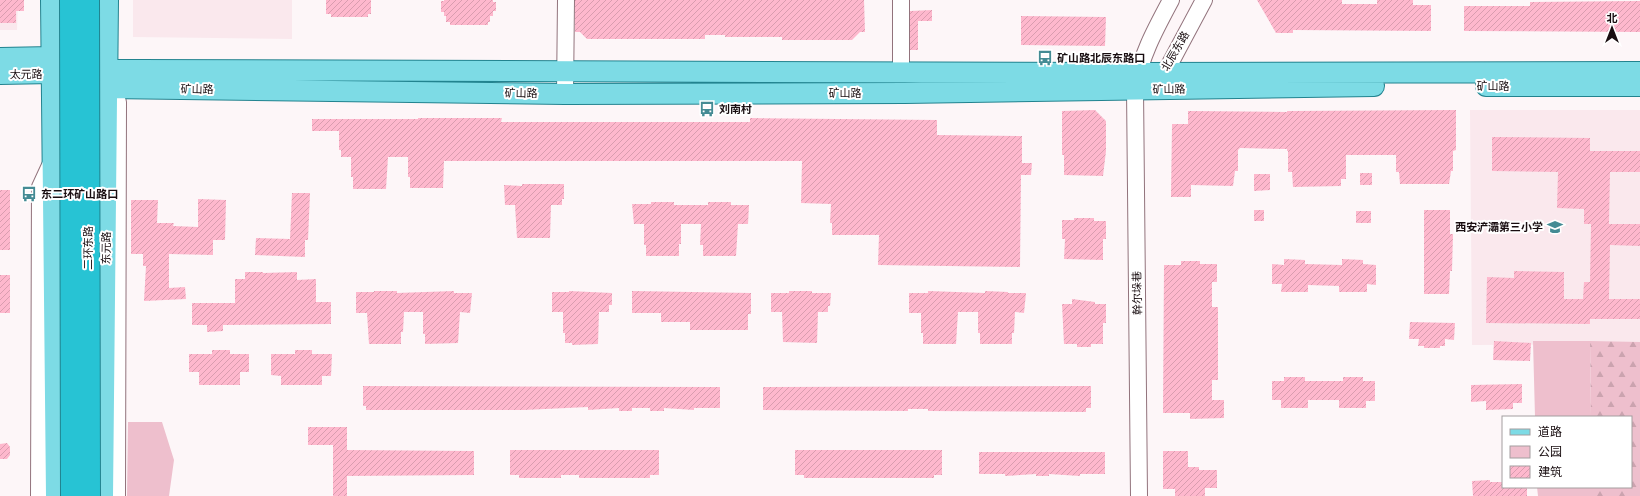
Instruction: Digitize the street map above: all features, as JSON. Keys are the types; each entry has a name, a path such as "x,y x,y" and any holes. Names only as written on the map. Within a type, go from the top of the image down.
{"highway":[{"name":"二环东路","path":"71,0 72,496"},
{"name":"二环东路","path":"88,0 89,496"}],"main road":[{"path":"51,0 56,496"},
{"name":"东元路","path":"103,496 108,0"},
{"name":"太元路","path":"0,58 52,65"},
{"name":"太元路","path":"0,74 52,65"},
{"name":"矿山路","path":"52,65 108,79 565,94 905,92 1136,81 1165,73 1640,72"},
{"name":"矿山路","path":"108,79 566,72 901,73 1136,81 1356,86 1640,86"}],"street":[{"path":"555,0 555,49"},
{"path":"565,94 566,0"},
{"path":"901,0 901,73"},
{"path":"1136,81 1153,33 1172,0"},
{"name":"北辰东路","path":"1165,73 1204,0"},
{"path":"108,79 118,102 118,496"},
{"name":"幹尔垛巷","path":"1136,81 1139,496"},
{"path":"39,496 40,187 53,159"}],"shaded area":[{"path":"0,0 18,0 17,30 0,30"},
{"path":"133,0 292,0 292,39 133,37"},
{"name":"西安浐灞第三小学","path":"1470,110 1640,110 1640,344 1472,345"}],"green space":[{"path":"1533,341 1590,341 1591,416 1535,416"},
{"path":"1590,341 1640,342 1640,496 1592,496 1592,488 1632,488 1632,416 1591,416"},
{"path":"128,422 162,422 174,460 169,496 127,496"},
{"path":"1537,488 1592,488 1592,496 1538,496"}],"building":[{"path":"0,0 24,0 24,11 16,11 16,23 0,23"},
{"path":"326,0 371,0 371,14 368,14 368,17 331,17 331,14 326,14"},
{"path":"493,0 493,2 496,2 496,11 493,11 493,16 490,16 490,22 488,22 488,25 450,25 450,22 446,22 444,12 441,12 441,1"},
{"path":"575,0 864,0 865,32 860,32 852,40 782,40 782,37 725,37 725,35 705,35 705,39 587,39 580,32 575,32"},
{"path":"1257,0 1342,0 1342,4 1377,4 1377,0 1413,0 1413,5 1431,5 1431,31 1293,30 1293,33 1276,33"},
{"path":"1640,1 1640,32 1464,31 1464,6 1530,6 1530,2"},
{"path":"932,10 932,21 918,21 918,50 910,50 910,11"},
{"path":"1021,16 1106,17 1105,46 1021,45"},
{"path":"1095,110 1106,121 1106,151 1103,176 1064,175 1064,155 1062,155 1062,111"},
{"path":"1456,110 1456,150 1453,151 1453,171 1451,171 1449,184 1400,184 1399,172 1396,172 1396,155 1346,155 1346,179 1341,179 1341,186 1293,187 1292,172 1288,172 1287,149 1240,148 1238,150 1238,171 1235,171 1233,186 1191,185 1191,197 1171,197 1172,124 1188,124 1188,111 1287,112"},
{"path":"502,118 501,122 750,122 750,118 937,120 937,135 1022,136 1022,163 1032,163 1031,175 1021,175 1020,267 878,265 879,235 832,235 832,223 830,223 831,204 801,203 802,161 444,161 443,188 410,188 410,177 408,177 408,157 388,157 386,189 353,189 353,177 351,177 351,157 341,157 341,150 339,150 339,131 312,131 312,119"},
{"path":"1492,137 1590,138 1590,151 1640,151 1640,172 1610,172 1609,224 1640,224 1640,246 1610,245 1609,299 1640,299 1640,319 1590,319 1590,324 1486,323 1487,277 1514,278 1514,271 1564,272 1564,299 1583,299 1584,282 1590,282 1591,224 1584,224 1584,209 1557,208 1558,172 1492,171"},
{"path":"1360,173 1372,173 1372,185 1360,185"},
{"path":"1254,174 1270,174 1270,190 1254,191"},
{"path":"522,184 564,184 564,199 562,199 562,205 551,205 550,238 517,238 515,205 505,205 504,185 522,186"},
{"path":"0,190 10,190 10,250 0,250"},
{"path":"292,193 310,193 308,240 305,240 305,257 255,255 256,238 290,239"},
{"path":"198,199 226,200 225,240 213,240 213,255 169,254 169,288 185,287 186,299 144,301 146,266 143,266 143,254 131,254 131,200 158,200 157,223 174,223 173,226 198,227"},
{"path":"651,202 674,202 674,205 708,205 708,202 731,202 731,205 749,205 748,224 738,224 736,256 703,256 703,245 700,245 701,224 681,224 681,244 679,244 679,256 646,256 646,245 644,245 644,224 634,224 632,204 651,204"},
{"path":"1254,210 1264,210 1264,221 1254,221"},
{"path":"1424,210 1450,210 1450,234 1453,234 1452,271 1450,271 1449,294 1424,294"},
{"path":"1356,211 1371,211 1371,223 1356,223"},
{"path":"1074,218 1094,218 1094,221 1106,221 1106,239 1103,239 1103,260 1064,259 1065,239 1062,239 1062,220 1074,220"},
{"path":"1284,259 1305,260 1305,264 1342,265 1342,259 1363,260 1363,264 1376,265 1376,285 1367,284 1367,292 1339,292 1339,286 1308,285 1308,292 1281,292 1282,284 1272,284 1272,264 1284,265"},
{"path":"1181,261 1200,261 1200,264 1217,264 1217,282 1212,282 1212,307 1218,307 1218,380 1212,380 1212,400 1224,400 1224,418 1190,419 1190,413 1163,413 1164,265 1181,265"},
{"path":"245,272 297,272 297,280 316,279 316,302 331,302 331,324 223,325 223,331 207,332 207,325 192,325 192,303 235,303 235,279 245,279"},
{"path":"0,275 10,275 10,313 0,313"},
{"path":"397,291 397,293 454,291 454,293 472,293 470,313 460,312 458,343 425,344 425,334 423,334 423,312 404,312 401,344 369,344 367,313 356,313 356,292"},
{"path":"569,291 612,293 612,305 609,305 609,312 599,312 598,344 572,345 572,343 565,343 565,333 563,333 563,312 552,312 552,292"},
{"path":"632,291 751,293 751,314 748,314 748,330 690,330 690,322 661,322 661,313 632,313"},
{"path":"789,291 831,293 828,312 818,312 817,343 783,342 782,312 771,312 771,293 789,293"},
{"path":"928,291 1026,293 1024,313 1015,312 1012,344 980,344 980,333 978,333 978,312 958,312 956,344 923,344 923,333 921,333 921,313 909,313 909,293 928,293"},
{"path":"1072,299 1095,302 1095,304 1106,304 1106,323 1103,323 1103,344 1091,344 1091,347 1077,347 1077,344 1064,344 1062,304 1072,304"},
{"path":"1410,322 1455,323 1454,340 1445,339 1445,346 1440,346 1440,348 1424,348 1424,346 1418,346 1419,339 1409,339"},
{"path":"1494,341 1531,343 1530,361 1493,360"},
{"path":"212,350 230,350 230,354 249,354 249,372 240,372 240,385 199,385 199,372 189,372 189,354 212,354"},
{"path":"295,350 312,350 312,354 332,354 331,376 322,376 322,385 281,385 281,376 271,375 271,354 295,354"},
{"path":"1284,377 1305,377 1305,381 1343,381 1343,377 1363,377 1363,381 1375,381 1375,401 1366,401 1366,408 1339,408 1339,400 1308,400 1308,408 1281,408 1281,400 1272,400 1272,381 1284,381"},
{"path":"1522,384 1522,403 1513,403 1513,409 1486,410 1486,401 1471,402 1471,385"},
{"path":"363,386 720,387 720,408 694,408 694,410 664,408 664,411 650,411 650,408 632,408 632,411 619,411 619,408 588,410 588,407 524,410 366,410 366,406 363,406"},
{"path":"1091,386 1091,408 1086,408 1086,412 928,411 928,409 908,409 908,411 763,410 763,387"},
{"path":"308,427 347,427 347,450 474,451 474,475 347,476 347,496 333,496 333,445 308,445"},
{"path":"7,443 10,447 10,455 7,459 0,459 0,444"},
{"path":"510,450 659,450 659,475 650,475 650,478 579,478 579,475 561,475 561,478 519,478 519,475 510,475"},
{"path":"795,450 942,450 942,475 934,475 934,478 804,478 804,475 795,475"},
{"path":"1163,451 1188,451 1188,467 1199,467 1199,470 1217,470 1217,488 1205,488 1205,496 1175,496 1175,489 1163,489"},
{"path":"979,452 1105,452 1105,474 1080,474 1080,476 1049,474 1049,476 1036,476 1036,474 1005,476 1005,474 979,474"},
{"path":"1490,480 1490,482 1502,482 1502,488 1527,488 1527,496 1473,496 1472,481"}],"place":[{"name":"矿山路北辰东路口","path":"1045,58"},
{"name":"刘南村","path":"707,109"},
{"name":"东二环矿山路口","path":"29,194"},
{"name":"西安浐灞第三小学","path":"1555,227"}]}
